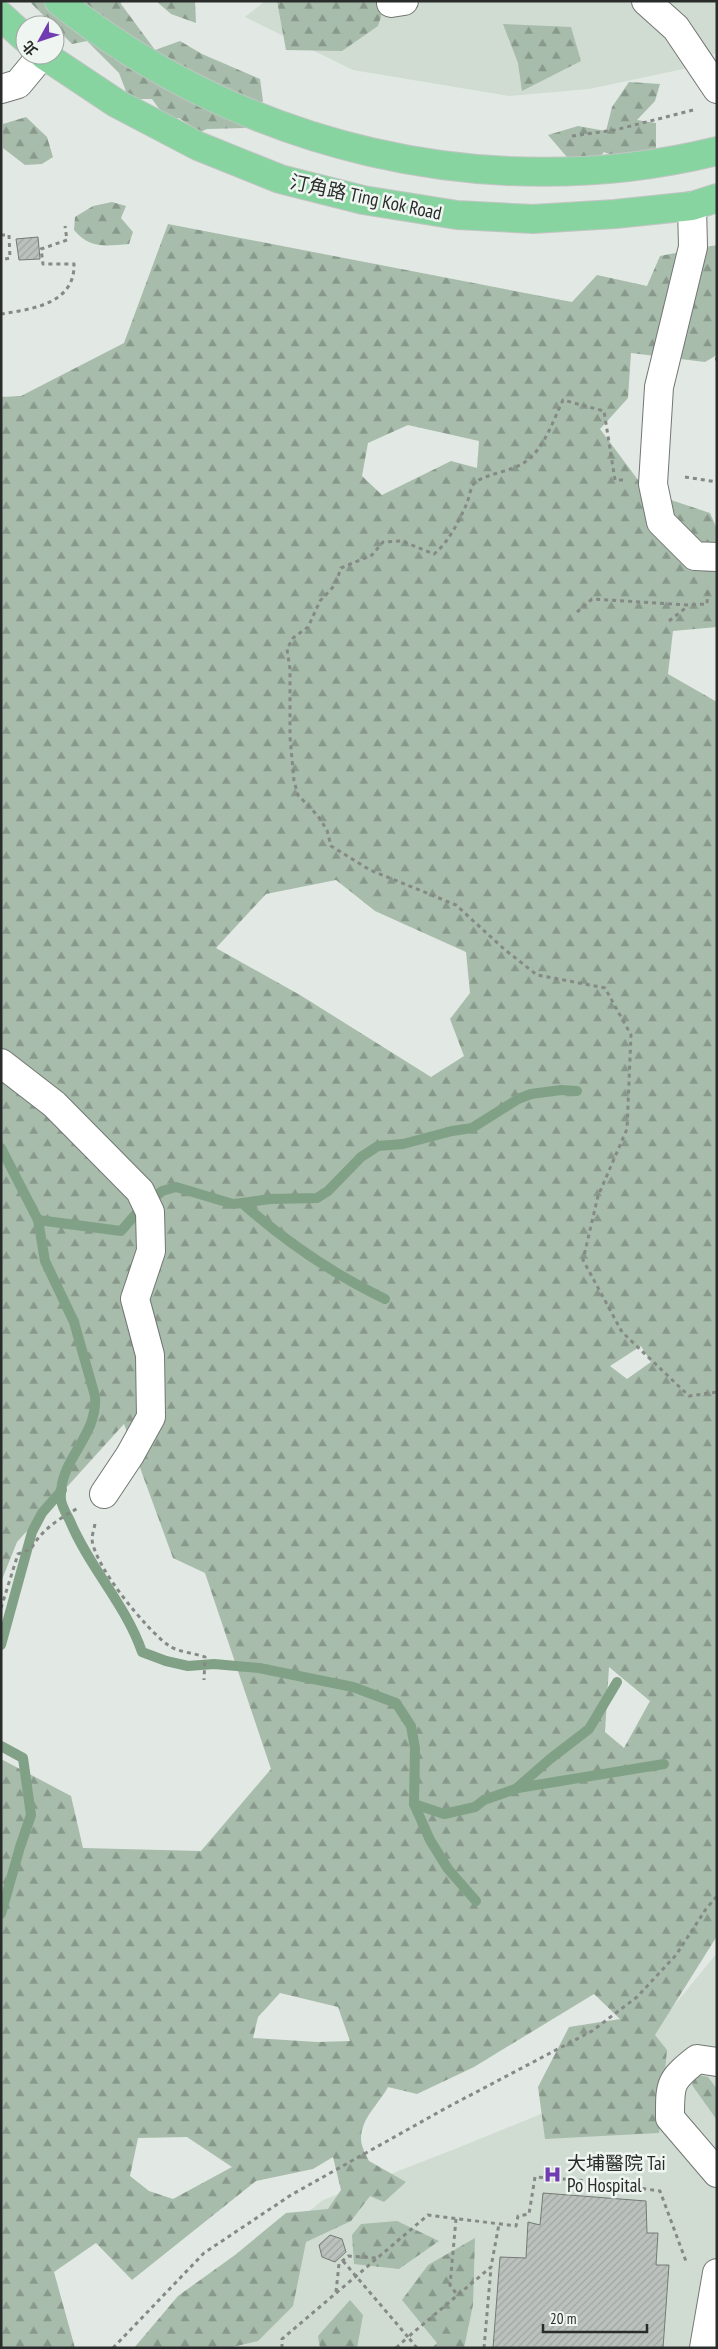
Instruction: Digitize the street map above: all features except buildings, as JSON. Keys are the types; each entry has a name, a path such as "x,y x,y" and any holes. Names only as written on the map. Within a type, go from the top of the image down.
{"main road":[{"path":"59,1 98,31 152,64 228,105 299,133 385,156 472,168 562,172 644,166 717,151"},
{"path":"1,16 15,29"},
{"name":"汀角路 Ting Kok Road","path":"58,65 116,104 198,146 280,179 363,200 457,216 533,219 615,214 704,202"}],"street":[{"path":"646,1 676,28 717,89"},
{"path":"1,105 10,86 32,65"},
{"path":"704,202 659,387 653,484 660,522 695,556 713,556"},
{"path":"1,1063 54,1104 145,1202 152,1251 135,1299 150,1355 151,1417 130,1455 104,1494"},
{"path":"717,2062 697,2060 677,2075 670,2093 670,2118 717,2173"},
{"path":"704,2348 717,2273"}],"path":[{"path":"566,136 615,130 696,110"},
{"path":"1,314 38,308 60,297 75,277 74,264 43,264 41,249 67,240 65,226"},
{"path":"1,235 9,235 10,258 1,260"},
{"path":"625,479 615,480 604,411 562,400 540,446 533,456 524,463 500,474 486,476 474,485 460,519 443,547 434,554 402,541 383,542 372,555 341,568 335,585 320,601 308,627 293,638 287,649 292,761 298,795 318,816 327,830 331,846 370,870 456,905 504,949 537,975 605,988 632,1035 627,1129 598,1196 583,1260 622,1332 688,1396 717,1392"},
{"path":"577,612 592,599 688,606 707,604 713,556"},
{"path":"669,621 688,606"},
{"path":"1,1608 18,1554 31,1549 38,1536 58,1520 78,1508"},
{"path":"95,1522 92,1539 97,1555 119,1592 131,1608 169,1646 205,1656 204,1680"},
{"path":"113,2348 204,2253 291,2195 446,2108 592,2031 638,1997 676,1955 706,1909 717,1896"},
{"path":"282,2348 282,2339 428,2215 516,2226 518,2216 529,2214 535,2177 589,2181 660,2191 690,2272"},
{"path":"456,2218 450,2285 458,2296"},
{"path":"484,2348 498,2224"},
{"path":"336,2293 339,2264 348,2256 377,2258"},
{"path":"343,2261 417,2348"},
{"path":"396,2348 492,2268"}],"shaded area":[{"path":"265,1 717,1 717,52 693,67 589,89 509,96 353,70 245,17"},
{"name":"大埔醫院 Tai Po Hospital","path":"717,1953 717,2348 159,2348 205,2295 323,2200 590,2094 626,2064"}],"green space":[{"path":"32,1 121,1 121,4 155,50 180,41 202,54 260,79 263,101 245,128 207,129 200,132 179,118 168,121 152,99 129,99 119,73 87,41 72,44 65,37 65,15 43,15 31,3"},
{"path":"156,1 195,1 196,23 171,14"},
{"path":"277,1 386,1 378,26 342,51 286,50"},
{"path":"503,24 571,27 581,61 522,91 518,63"},
{"path":"629,82 660,84 655,101 637,120 656,123 656,151 620,159 604,152 594,164 573,164 548,135 578,126 606,131 612,107"},
{"path":"26,117 47,137 53,157 42,164 25,165 3,148 3,124"},
{"path":"112,202 126,206 121,218 133,232 129,244 99,245 86,240 74,230 75,217 93,206"},
{"path":"168,224 572,302 597,275 647,286 660,256 717,245 717,355 705,362 631,353 628,398 600,429 647,492 710,513 717,529 717,627 673,631 668,674 717,702 717,1936 655,2035 667,2050 659,2133 545,2139 538,2087 569,2027 620,2019 594,1994 474,2067 417,2094 388,2087 364,2124 361,2142 369,2161 406,2182 384,2202 370,2196 351,2221 306,2242 293,2306 258,2341 228,2348 134,2348 178,2296 235,2255 286,2213 328,2209 341,2190 333,2157 313,2169 256,2181 132,2280 96,2243 54,2272 75,2348 1,2348 1,1759 71,1796 83,1848 201,1851 271,1769 205,1573 173,1558 124,1424 17,1542 1,1582 1,397 21,396 124,343","holes":["408,425 479,441 477,468 451,461 382,495 362,476 368,443","336,880 375,911 466,952 470,993 450,1019 464,1056 431,1077 300,995 216,948 266,894","641,1346 651,1362 627,1379 610,1366","609,1667 650,1701 624,1748 605,1732","280,1993 338,2007 350,2041 317,2042 253,2038 258,2017","187,2137 232,2167 173,2199 149,2191 130,2176 138,2138"]},
{"path":"694,2074 708,2077 717,2089 717,2120 692,2085"},
{"path":"397,2221 439,2241 399,2269 354,2264 352,2235 361,2224"},
{"path":"475,2238 473,2305 464,2348 432,2348 437,2343 402,2300 428,2265"},
{"path":"350,2300 363,2315 357,2348 320,2348 318,2336"}],"waterway":[{"path":"242,1203 270,1199 317,1198 328,1191 361,1157 378,1146 403,1144 452,1131 472,1128 518,1099 531,1094 561,1090 577,1091"},
{"path":"1,1148 38,1220 45,1261 74,1322 95,1396 91,1424 65,1472 61,1500 78,1538 127,1618 142,1652 166,1661 188,1666 214,1664 259,1668 353,1687 396,1703 411,1726 415,1748 414,1804 430,1840 448,1869 476,1901"},
{"path":"38,1220 121,1231 135,1215 162,1191 176,1187 233,1204 242,1203 310,1256 346,1279 385,1299"},
{"path":"1,1645 32,1532 42,1513 62,1490"},
{"path":"518,1787 589,1729 617,1682"},
{"path":"1,1746 23,1758 31,1815 1,1914"},
{"path":"414,1804 444,1814 475,1807 484,1800 518,1788 664,1764"}],"place":[{"name":"大埔醫院 Tai Po Hospital","path":"553,2174"}]}
